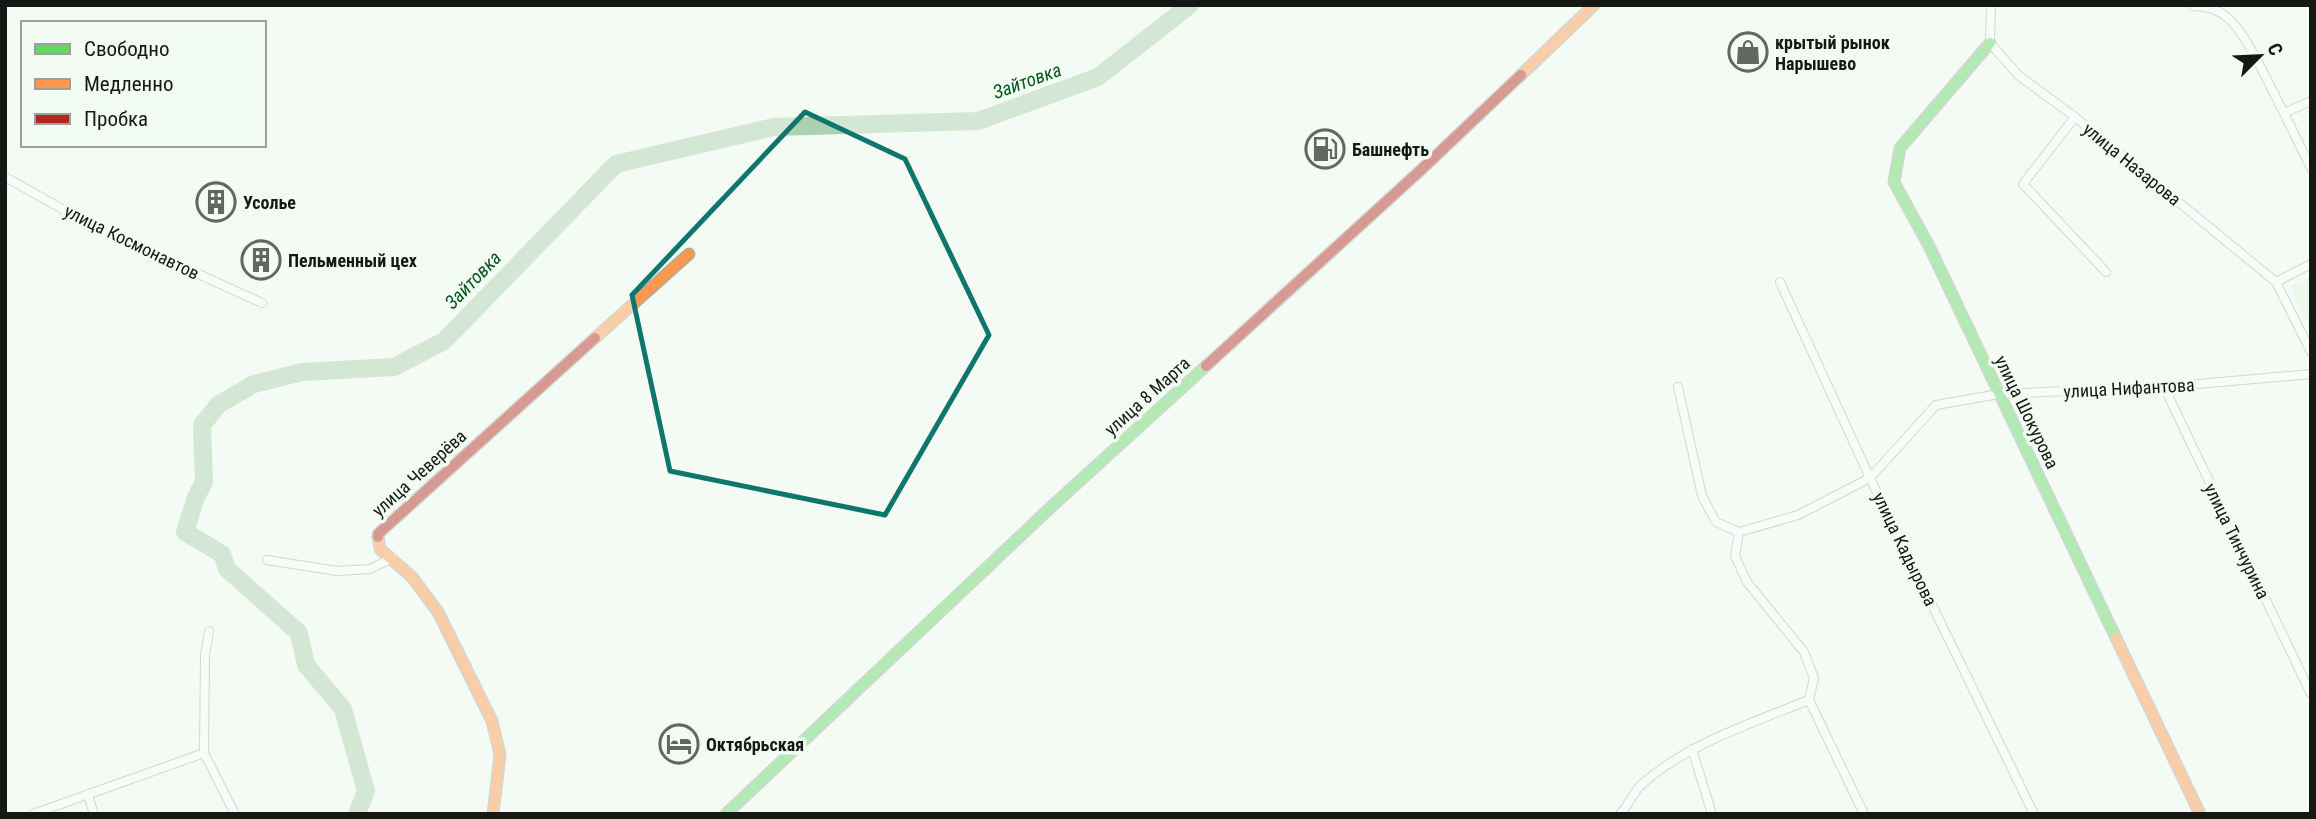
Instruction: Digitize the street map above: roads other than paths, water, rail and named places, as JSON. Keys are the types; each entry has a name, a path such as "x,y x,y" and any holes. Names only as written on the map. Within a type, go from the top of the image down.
{"street":[{"name":"улица 8 Марта","path":"726,814 1050,508 1423,168 1594,5"},
{"path":"1990,43 1991,5"},
{"path":"2193,6 2205,6 2219,12 2238,28 2311,168"},
{"name":"улица Назарова","path":"1990,43 2018,75 2075,117 2276,282"},
{"name":"улица Шокурова","path":"1990,43 1900,148 1894,182 1929,246 2200,814"},
{"path":"2284,113 2311,101"},
{"path":"2075,117 2023,184 2106,272"},
{"name":"улица Космонавтов","path":"5,177 91,225 262,303"},
{"name":"улица Чеверёва","path":"493,814 500,754 495,727 454,639 428,596 393,558 380,549 377,534 689,254"},
{"path":"2311,264 2276,282 2311,352"},
{"name":"улица Кадырова","path":"1780,282 1870,478 2034,814"},
{"name":"улица Нифантова","path":"1739,532 1798,515 1870,478 1936,405 1998,394 2164,387 2311,374"},
{"path":"1678,387 1702,496 1716,522 1739,532 1734,556 1747,582 1804,652 1814,678 1809,699 1864,814"},
{"name":"улица Тинчурина","path":"2164,387 2311,694"},
{"path":"267,560 337,571 370,569 393,558"},
{"path":"209,631 205,655 204,753 235,814"},
{"path":"1620,814 1627,810 1640,785 1692,749 1809,699"},
{"path":"1692,749 1712,814"},
{"path":"33,814 204,753"},
{"path":"88,795 94,814"}],"waterway":[{"name":"Зайтовка","path":"357,814 366,791 343,709 306,665 299,633 227,569 222,554 185,532 196,497 204,482 202,425 219,404 254,384 302,372 394,367 444,341 616,164 774,127 978,121 1098,77 1190,5"}],"place":[{"name":"крытый рынок Нарышево","path":"1748,52"},
{"name":"Башнефть","path":"1325,149"},
{"name":"Усолье","path":"216,202"},
{"name":"Пельменный цех","path":"261,260"},
{"name":"Октябрьская","path":"679,744"}]}
